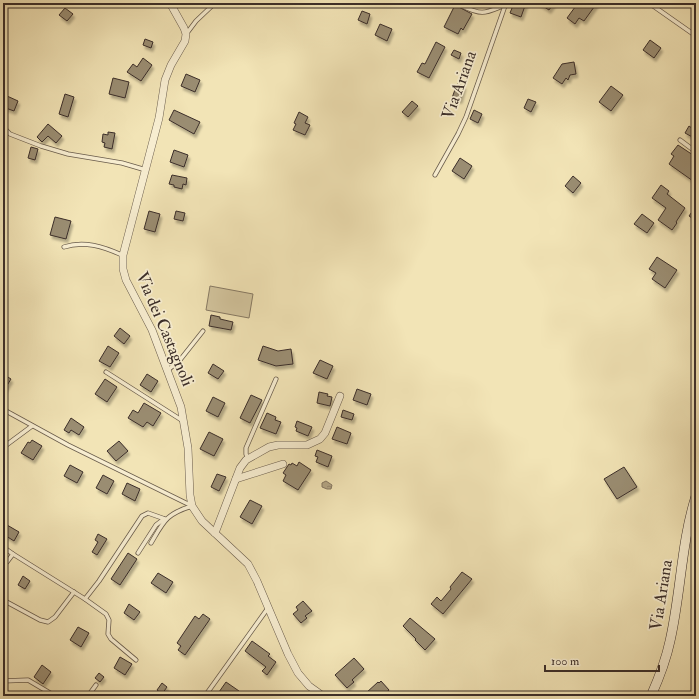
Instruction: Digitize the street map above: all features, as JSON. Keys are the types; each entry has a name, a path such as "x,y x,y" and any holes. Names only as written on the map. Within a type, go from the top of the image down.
{"main road":[{"name":"Via Ariana","path":"651,696 663,666 671,636 685,546 696,496"}],"street":[{"path":"170,3 186,34"},
{"name":"Via dei Castagnoli","path":"186,34 184,44 171,65 165,80 159,118 123,255 123,266 126,280 152,330 180,402 189,455 190,495 192,506 199,518 248,564 288,654 300,676 308,686 323,696"},
{"path":"215,533 242,464 267,448 275,445 307,444 318,441 325,433 340,396"},
{"path":"236,479 283,464"}],"lane":[{"name":"Via dei Castagnoli","path":"186,34 196,21 215,3"},
{"path":"649,3 696,36"},
{"path":"462,6 480,13 490,12 506,4"},
{"name":"Via Ariana","path":"435,175 464,123 506,4"},
{"path":"3,122 6,130 13,136 47,148 73,155 122,163 146,170"},
{"path":"680,140 696,152"},
{"path":"64,247 74,244 84,244 109,249 123,255"},
{"path":"168,370 180,360 203,331"},
{"path":"106,372 184,421"},
{"path":"248,459 246,448 276,379"},
{"path":"6,412 68,445 192,506"},
{"path":"5,446 32,426"},
{"path":"138,553 156,525 179,511 192,506"},
{"path":"85,599 95,588 142,516 148,513 165,519"},
{"path":"151,543 165,519"},
{"path":"3,547 106,614 109,620 108,634 111,639 136,660"},
{"path":"8,562 13,554"},
{"path":"3,600 40,620 48,622 56,617 74,592"},
{"path":"206,696 268,608"},
{"path":"3,681 28,680 55,696"},
{"path":"88,696 96,685"}],"shaded area":[{"path":"210,286 253,294 249,318 206,310"}],"water":[{"path":"326,481 332,485 331,489 322,487 322,483"}],"building":[{"path":"514,3 526,3 521,17 510,13"},
{"path":"538,3 554,3 549,10"},
{"path":"578,3 597,3 584,21 579,18 575,24 567,18"},
{"path":"455,5 472,14 463,30 461,28 458,34 444,27"},
{"path":"65,8 73,14 67,21 59,15"},
{"path":"362,11 370,14 367,24 358,20"},
{"path":"380,24 392,29 387,41 375,35"},
{"path":"145,39 153,42 151,48 143,45"},
{"path":"650,40 661,48 654,58 643,50"},
{"path":"436,42 445,47 429,78 417,72 422,63 425,64"},
{"path":"454,50 461,53 459,59 451,55"},
{"path":"143,58 152,65 141,81 127,72 133,64 137,67"},
{"path":"574,62 576,74 570,75 568,80 566,78 562,84 553,78 562,64"},
{"path":"186,74 200,80 195,92 181,86"},
{"path":"113,78 129,82 125,98 109,94"},
{"path":"457,84 464,86 460,100 452,98"},
{"path":"611,86 623,95 611,111 599,102"},
{"path":"65,94 74,97 68,117 59,114"},
{"path":"7,96 18,101 14,111 3,107"},
{"path":"528,99 536,102 531,112 524,108"},
{"path":"412,101 418,106 408,117 402,112"},
{"path":"174,110 200,122 194,134 169,120"},
{"path":"474,110 482,114 478,123 470,119"},
{"path":"299,112 308,117 305,123 310,125 305,135 293,130 296,124 294,123"},
{"path":"48,124 62,136 56,143 48,136 42,142 37,137"},
{"path":"689,126 696,131 696,139 685,133"},
{"path":"108,132 115,133 112,149 104,147 105,143 102,142 103,134 108,135"},
{"path":"678,145 696,157 696,176 693,181 669,164 674,156 671,154"},
{"path":"31,147 38,149 35,160 28,158"},
{"path":"174,150 188,155 184,167 170,162"},
{"path":"460,158 472,166 464,179 452,171"},
{"path":"172,175 187,178 186,185 183,184 182,189 169,184"},
{"path":"573,176 581,183 573,193 565,186"},
{"path":"661,185 669,191 667,194 685,208 672,230 658,220 666,208 652,198"},
{"path":"696,206 696,221 689,216"},
{"path":"149,211 160,214 155,232 144,229"},
{"path":"176,211 185,213 183,221 174,219"},
{"path":"642,214 654,223 647,233 634,224"},
{"path":"55,217 71,221 66,239 50,235"},
{"path":"657,257 677,270 665,288 652,279 656,273 649,269"},
{"path":"211,315 233,322 231,330 209,326"},
{"path":"120,328 130,336 124,344 114,336"},
{"path":"108,346 119,353 110,367 99,361"},
{"path":"263,346 278,351 291,349 293,364 276,366 258,360"},
{"path":"320,360 333,366 327,379 313,373"},
{"path":"213,364 224,371 218,379 208,373"},
{"path":"3,374 11,379 3,392"},
{"path":"147,374 158,381 151,392 140,385"},
{"path":"105,379 117,387 107,402 95,394"},
{"path":"357,389 371,394 367,405 353,400"},
{"path":"319,392 328,394 327,396 332,397 330,406 317,403"},
{"path":"251,395 262,400 250,423 240,418"},
{"path":"213,397 225,403 218,417 206,411"},
{"path":"144,403 161,413 153,426 147,422 143,427 128,418 133,410 138,413"},
{"path":"343,410 354,414 352,420 341,417"},
{"path":"267,413 276,417 275,420 281,422 276,434 260,428"},
{"path":"71,418 84,427 79,435 71,430 69,433 64,430"},
{"path":"297,421 312,427 308,436 296,431 297,428 295,427"},
{"path":"337,427 351,433 347,444 332,439"},
{"path":"209,432 223,439 214,456 200,449"},
{"path":"32,440 42,446 33,460 21,453 28,442 30,443"},
{"path":"119,441 128,451 116,461 107,451"},
{"path":"317,450 332,456 328,467 316,462 318,457 315,456"},
{"path":"299,462 311,470 298,490 283,481 286,475 283,473 289,464 291,465 292,463 297,466"},
{"path":"70,465 83,472 77,483 64,476"},
{"path":"624,467 637,487 617,499 604,479"},
{"path":"217,474 226,477 219,491 211,487"},
{"path":"103,475 114,481 107,494 96,488"},
{"path":"127,483 140,489 135,501 122,494"},
{"path":"250,500 262,506 252,524 240,517"},
{"path":"7,525 19,532 14,541 3,534"},
{"path":"98,534 107,539 97,555 92,552 98,542 95,540"},
{"path":"128,553 137,559 120,585 111,579"},
{"path":"462,572 472,579 443,614 431,604 437,597 441,601"},
{"path":"158,573 173,582 166,593 151,583"},
{"path":"23,576 30,581 25,589 18,585"},
{"path":"303,601 312,611 305,616 307,618 301,623 293,614 298,610 296,607"},
{"path":"129,604 140,612 134,620 124,613"},
{"path":"203,614 210,619 185,655 178,650 181,646 177,643 195,616 199,619"},
{"path":"410,618 435,639 425,650 403,626"},
{"path":"78,627 89,633 81,647 70,640"},
{"path":"252,641 270,654 268,656 276,662 267,675 262,671 266,667 245,651"},
{"path":"120,657 132,664 125,675 114,668"},
{"path":"354,658 364,669 352,680 354,682 347,688 335,675"},
{"path":"42,665 51,672 43,684 34,677"},
{"path":"99,673 104,677 100,682 95,678"},
{"path":"381,681 389,690 382,696 369,696 366,693 378,682 379,683"},
{"path":"226,682 239,691 235,696 225,696 219,692"},
{"path":"162,683 167,687 162,694 157,690"}]}
